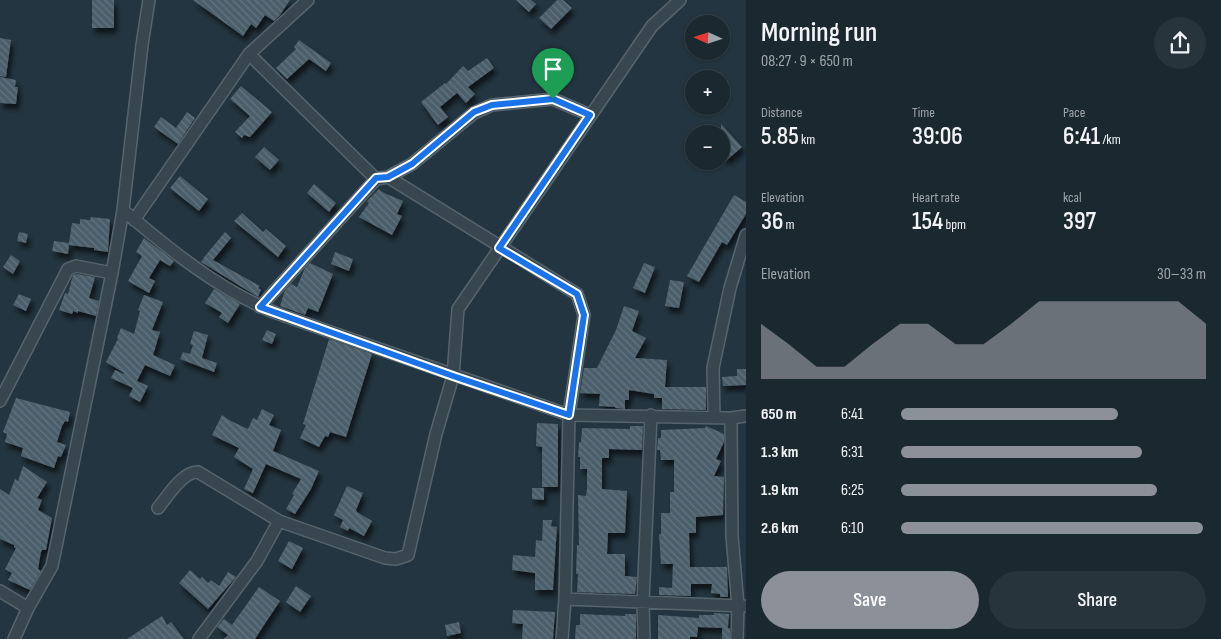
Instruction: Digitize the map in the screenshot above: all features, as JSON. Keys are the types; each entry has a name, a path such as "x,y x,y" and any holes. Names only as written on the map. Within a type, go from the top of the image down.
{"street":[{"path":"14,639 28,608 52,566 112,273 123,210 142,45 150,0"},
{"path":"134,220 249,54 308,0"},
{"path":"158,508 186,475 198,472 279,521 385,558 396,559 408,555 436,434 453,376 458,310 652,26 680,0"},
{"path":"249,54 382,178 577,294 584,315 569,415 562,639"},
{"path":"260,307 382,178 412,164 474,112 492,105 553,99 590,115"},
{"path":"123,210 178,255 250,303 453,376 569,415 651,415 731,418 746,416"},
{"path":"714,417 714,368 730,288 746,235"},
{"path":"0,401 68,269 76,266 112,273"},
{"path":"644,639 643,602 651,415"},
{"path":"731,418 732,536 742,606 738,639"},
{"path":"199,639 257,561 279,521"},
{"path":"0,591 28,608"},
{"path":"564,599 742,606"}],"building":[{"path":"92,0 114,0 114,28 92,28"},
{"path":"193,0 290,0 274,21 265,15 256,28 251,24 243,36"},
{"path":"516,0 531,0 536,4 529,12"},
{"path":"557,0 563,0 572,8 551,29 539,18"},
{"path":"0,38 11,40 6,77 0,76"},
{"path":"299,40 331,63 326,71 309,59 287,79 276,68 296,49 294,47"},
{"path":"487,58 494,68 468,87 475,94 466,103 457,93 440,107 448,117 438,125 421,102 446,84 463,66 468,71"},
{"path":"0,77 16,80 15,87 18,87 16,104 0,103"},
{"path":"241,86 272,112 250,137 244,135 242,138 235,132 250,116 230,99"},
{"path":"187,112 195,118 178,144 154,127 161,117 176,128"},
{"path":"730,134 742,147 730,157"},
{"path":"264,147 279,160 270,170 255,157"},
{"path":"180,176 208,199 199,211 170,188"},
{"path":"314,184 336,203 329,212 307,193"},
{"path":"379,189 403,201 397,214 402,216 392,235 359,217 369,203 367,201"},
{"path":"734,195 746,202 746,214 727,245 722,242 699,282 687,276"},
{"path":"242,213 263,232 266,229 286,246 278,257 234,221"},
{"path":"91,217 110,219 108,252 69,245 68,254 52,251 54,241 69,243 72,223 80,224 80,219 90,220"},
{"path":"19,232 28,234 26,243 17,241"},
{"path":"225,232 231,238 213,260 260,286 258,288 261,290 258,297 201,262"},
{"path":"144,238 174,261 170,266 160,260 149,278 155,281 149,293 128,281 142,256 136,252"},
{"path":"335,252 353,259 349,271 331,264"},
{"path":"11,255 20,261 13,274 3,267"},
{"path":"310,263 333,274 318,312 308,308 305,315 280,306 285,290 291,284 297,287 305,268"},
{"path":"644,263 655,267 645,293 633,288"},
{"path":"73,275 95,277 89,298 99,301 96,316 78,311 78,313 73,311 72,314 59,310 65,293 68,294"},
{"path":"670,280 684,282 679,308 665,306"},
{"path":"214,289 240,304 228,323 219,317 222,313 205,303"},
{"path":"19,294 31,299 26,311 13,305"},
{"path":"144,295 163,302 152,330 160,332 153,355 175,365 170,376 145,365 137,381 148,386 140,402 129,396 133,388 111,378 115,370 124,373 106,362 118,339 121,328 134,334 140,311 138,310"},
{"path":"624,306 639,311 632,331 646,338 635,358 667,360 665,387 706,387 706,410 662,409 662,398 654,398 654,394 629,390 629,400 625,400 625,409 599,406 600,394 580,393 584,368 597,368 616,330"},
{"path":"267,330 276,334 272,344 262,340"},
{"path":"194,331 208,335 202,358 217,363 214,372 180,359 183,352 190,354 193,345 190,344"},
{"path":"329,339 372,354 346,437 330,432 328,437 325,436 319,447 300,438 306,425 303,424"},
{"path":"737,369 746,369 746,385 723,386 722,377 737,376"},
{"path":"16,398 70,412 68,422 65,421 62,426 57,442 66,445 61,457 58,456 54,468 21,456 23,448 5,442 7,434 3,432"},
{"path":"262,409 274,415 269,425 281,430 273,451 319,471 311,489 295,514 286,509 301,479 266,464 253,493 244,489 253,469 234,457 239,448 212,435 222,415 248,429 253,418 257,420"},
{"path":"537,423 558,424 558,487 542,487 542,447 536,446"},
{"path":"630,426 643,426 642,450 609,449 609,458 602,458 602,489 627,491 625,533 608,533 607,554 625,554 625,576 637,577 635,594 577,592 577,545 579,545 578,495 586,496 587,489 587,469 580,469 580,457 578,457 582,428 630,429"},
{"path":"706,426 724,434 724,442 716,459 721,461 714,476 724,477 723,515 696,517 696,533 689,533 690,567 727,567 728,597 720,597 720,594 711,593 712,584 691,584 691,596 659,595 659,587 672,588 673,564 661,564 659,534 661,534 661,513 670,513 670,492 674,492 674,460 661,460 660,450 657,450 658,438 661,438 661,430 705,428"},
{"path":"23,466 47,482 37,498 42,500 38,510 52,518 46,550 41,552 38,569 41,571 30,590 8,580 12,573 5,569 16,548 14,545 0,539 0,489 9,495 15,479 18,481"},
{"path":"347,486 363,493 356,510 372,521 364,536 349,528 348,531 340,527 343,520 334,515"},
{"path":"532,488 544,488 544,500 532,499"},
{"path":"543,520 552,520 551,526 557,527 553,590 535,590 535,573 512,570 513,555 535,557 536,540 542,541"},
{"path":"289,541 303,548 292,569 278,561"},
{"path":"190,570 200,579 202,577 208,583 211,580 219,586 228,572 236,577 208,609 179,583"},
{"path":"296,586 311,596 300,612 286,602"},
{"path":"259,587 280,601 255,639 224,639 228,635 217,627 224,619 232,625"},
{"path":"513,610 555,612 553,639 522,639 523,624 512,623"},
{"path":"714,613 729,614 728,628 730,628 730,639 722,639 722,628 698,627 697,637 690,637 690,639 658,639 658,615 699,618 699,615 714,615"},
{"path":"580,614 625,616 625,614 636,614 636,639 575,639 576,625 580,625"},
{"path":"162,616 167,625 171,622 184,639 127,639"},
{"path":"459,622 461,633 447,636 445,625"}],"route":[{"path":"553,99 590,115 499,248 577,294 584,315 569,415 260,307 376,178 388,177 412,164 474,112 492,105 553,99"}]}
